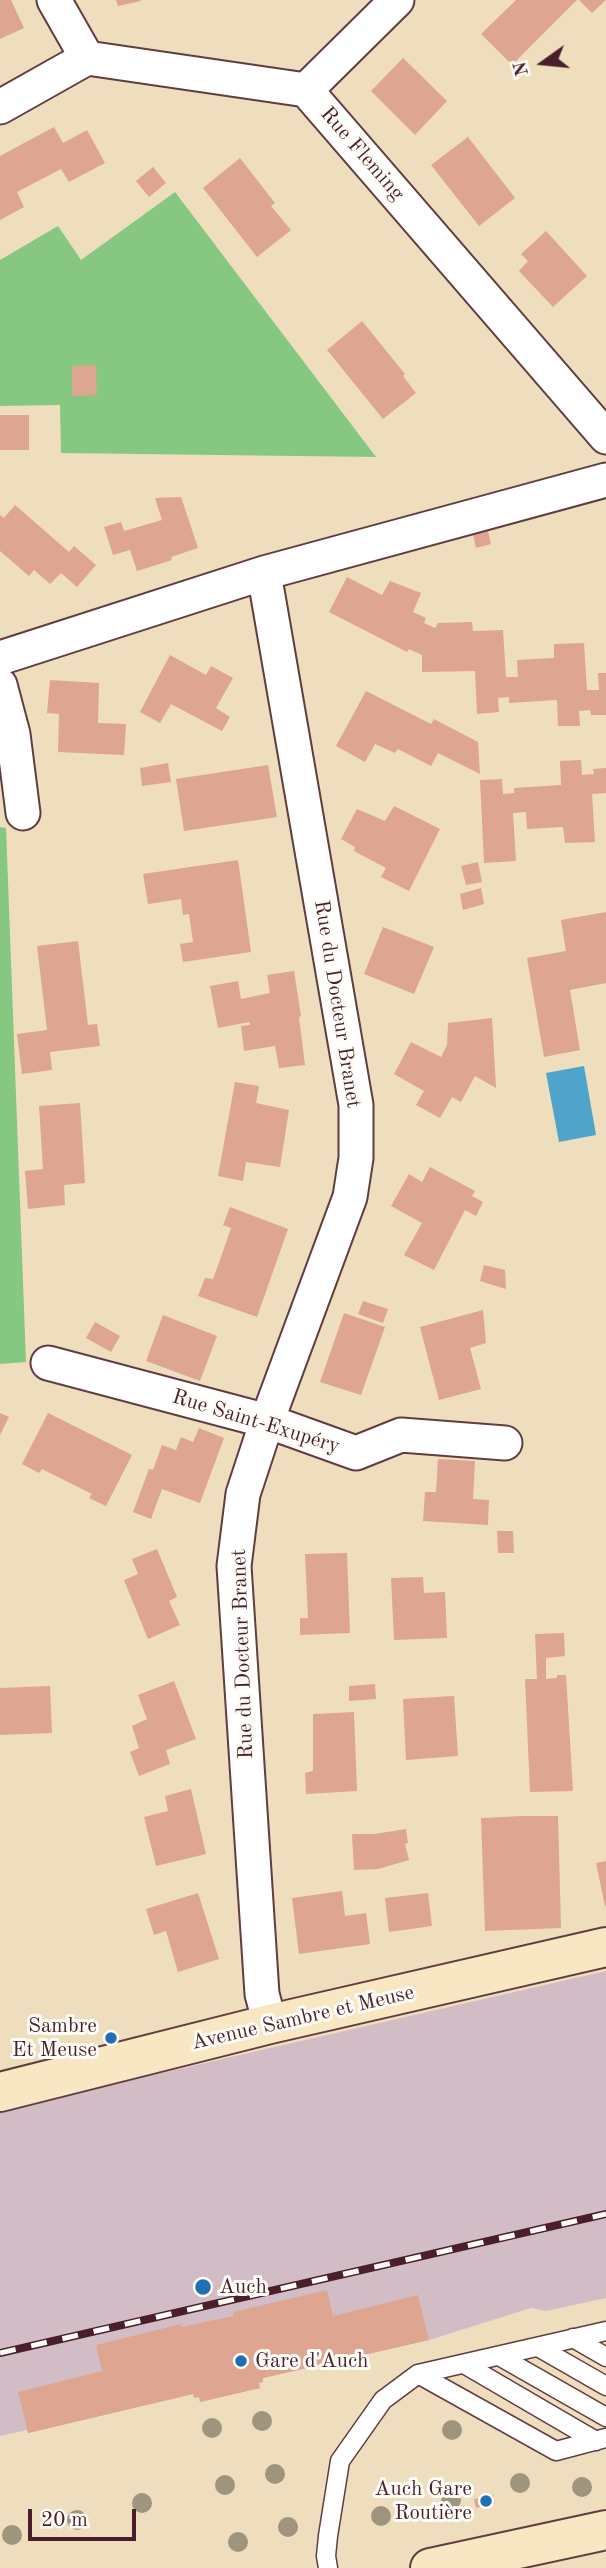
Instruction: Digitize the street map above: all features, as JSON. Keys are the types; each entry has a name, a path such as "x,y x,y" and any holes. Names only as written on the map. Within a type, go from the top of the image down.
{"street":[{"path":"0,107 87,58 54,0"},
{"path":"306,90 397,0"},
{"name":"Rue Fleming","path":"87,58 306,90 606,437"},
{"path":"0,658 264,573 606,480"},
{"name":"Rue du Docteur Branet","path":"264,573 356,1105 356,1157 350,1196 243,1494 234,1566 262,1994 270,2024"},
{"path":"0,685 13,734 23,813"},
{"name":"Rue Saint-Exupéry","path":"48,1363 267,1421 356,1453 401,1435 505,1443"},
{"name":"Avenue Sambre et Meuse","path":"0,2092 270,2024 606,1947"},
{"path":"430,2568 606,2530"}],"lane":[{"path":"328,2568 328,2536 340,2461 383,2400 418,2374 606,2331"},
{"path":"573,2338 606,2357"},
{"path":"538,2347 606,2386"},
{"path":"499,2356 606,2417"},
{"path":"464,2364 601,2440"},
{"path":"418,2374 556,2451 601,2440"}],"shaded area":[{"path":"606,1971 606,2298 546,2311 531,2308 429,2340 263,2378 263,2382 259,2383 260,2388 200,2402 199,2397 194,2398 193,2394 28,2433 27,2430 0,2436 0,2110"}],"green space":[{"path":"175,192 376,457 61,453 60,405 0,406 0,260 58,226 81,260"},
{"path":"0,827 6,828 26,1362 0,1364"}],"water":[{"path":"584,1066 596,1135 559,1142 546,1073"}],"building":[{"path":"0,0 11,0 24,28 0,39"},
{"path":"116,0 141,0 141,1 118,6"},
{"path":"516,0 577,0 512,65 481,34"},
{"path":"579,0 606,0 592,13"},
{"path":"403,58 447,101 415,135 371,91"},
{"path":"54,127 63,143 87,130 105,163 69,182 61,169 17,192 24,207 0,220 0,156"},
{"path":"468,137 515,198 479,226 431,165"},
{"path":"240,158 275,203 271,206 291,230 257,257 203,188"},
{"path":"153,167 166,183 149,197 136,181"},
{"path":"546,231 587,276 553,307 519,271 528,261 521,254"},
{"path":"362,321 405,374 403,376 416,393 383,419 327,350"},
{"path":"96,365 97,395 72,396 72,366"},
{"path":"0,415 29,415 29,450 0,450"},
{"path":"181,497 198,548 137,571 130,550 113,555 104,527 121,522 124,531 162,520 155,498"},
{"path":"15,505 69,552 74,546 96,565 77,587 61,573 50,584 34,570 29,576 0,551 0,515 4,518"},
{"path":"487,527 491,544 476,548 472,530"},
{"path":"347,577 382,595 390,581 421,593 413,612 426,618 424,623 435,628 438,623 472,622 473,631 503,630 506,677 518,677 517,660 554,658 554,644 584,643 587,690 599,690 598,673 606,673 606,715 591,715 590,710 579,711 580,726 558,726 557,700 509,703 509,697 498,698 499,712 477,714 475,671 422,672 422,655 409,649 407,652 329,612"},
{"path":"170,655 206,675 211,666 233,678 216,708 230,717 222,731 171,704 160,723 140,712"},
{"path":"50,680 99,683 98,723 126,724 124,755 58,752 59,714 47,713"},
{"path":"366,691 431,724 434,719 478,742 480,774 438,753 431,766 398,749 395,753 375,744 365,762 336,746"},
{"path":"581,760 582,775 594,774 593,769 606,768 606,793 592,794 595,842 565,843 563,827 527,829 526,812 513,813 516,861 484,863 480,780 502,779 503,794 514,793 514,788 561,785 560,761"},
{"path":"168,763 171,782 142,786 140,768"},
{"path":"268,765 277,817 184,831 176,779"},
{"path":"394,806 440,829 409,891 381,877 386,868 354,851 355,847 341,839 357,809 385,821"},
{"path":"238,860 251,952 183,962 180,944 193,942 189,914 183,915 181,899 148,904 143,874"},
{"path":"478,862 482,882 466,885 461,866"},
{"path":"481,888 484,904 463,910 460,894"},
{"path":"606,912 606,983 570,990 580,1050 544,1057 527,958 566,951 561,920"},
{"path":"383,927 434,947 414,994 364,974"},
{"path":"78,941 88,1025 97,1024 100,1046 50,1052 52,1070 22,1074 17,1034 47,1030 37,946"},
{"path":"294,971 305,1065 279,1068 275,1046 244,1051 241,1026 250,1025 249,1022 218,1028 210,986 238,981 241,999 270,993 267,975"},
{"path":"492,1018 496,1088 475,1076 461,1102 452,1097 440,1118 416,1105 424,1091 394,1074 411,1042 441,1057 447,1045 448,1023"},
{"path":"235,1082 259,1086 256,1103 289,1110 280,1167 246,1162 243,1181 218,1176"},
{"path":"80,1103 85,1183 64,1185 65,1205 28,1209 25,1171 43,1169 39,1106"},
{"path":"430,1167 475,1191 472,1196 483,1202 476,1216 465,1210 434,1270 404,1255 422,1223 391,1206 409,1174 422,1182"},
{"path":"230,1207 288,1229 257,1317 198,1296 205,1278 213,1279 221,1257 231,1228 223,1225"},
{"path":"484,1265 505,1270 506,1289 480,1281"},
{"path":"363,1301 388,1309 383,1323 358,1314"},
{"path":"483,1310 486,1343 470,1348 481,1389 439,1400 420,1327"},
{"path":"344,1313 385,1327 361,1395 320,1382"},
{"path":"163,1315 217,1336 200,1381 146,1361"},
{"path":"95,1322 120,1336 111,1352 86,1338"},
{"path":"0,1413 9,1417 0,1435"},
{"path":"48,1413 132,1455 106,1506 89,1498 92,1494 42,1469 39,1473 22,1464"},
{"path":"199,1428 224,1438 200,1503 162,1489 151,1519 133,1512 149,1469 153,1470 162,1445 176,1450 181,1437 193,1442"},
{"path":"438,1459 475,1461 473,1499 489,1500 488,1525 423,1521 425,1492 436,1492"},
{"path":"497,1531 513,1531 514,1553 498,1553"},
{"path":"157,1549 177,1597 169,1601 180,1625 148,1639 124,1580 138,1574 132,1559"},
{"path":"347,1553 350,1633 300,1635 300,1618 308,1618 305,1554"},
{"path":"423,1577 424,1593 445,1592 447,1638 394,1640 391,1578"},
{"path":"564,1633 565,1656 546,1658 546,1679 566,1675 573,1791 530,1792 525,1679 537,1679 535,1634"},
{"path":"174,1681 196,1739 166,1750 170,1764 139,1776 130,1752 139,1748 132,1726 147,1719 138,1695"},
{"path":"375,1684 376,1699 349,1701 349,1686"},
{"path":"50,1686 52,1733 0,1735 0,1688"},
{"path":"454,1696 458,1756 406,1760 403,1699"},
{"path":"354,1712 357,1791 306,1794 305,1773 313,1771 313,1714"},
{"path":"191,1789 206,1854 156,1866 144,1817 168,1811 165,1796"},
{"path":"558,1816 561,1928 485,1931 481,1818"},
{"path":"406,1829 408,1843 405,1844 409,1860 378,1869 354,1870 352,1834"},
{"path":"606,1861 606,1906 605,1906 596,1863"},
{"path":"342,1891 345,1916 366,1913 370,1944 299,1954 292,1898"},
{"path":"198,1893 219,1959 178,1972 166,1931 154,1935 146,1909"},
{"path":"428,1893 432,1926 389,1932 385,1898"},
{"name":"Gare d'Auch","path":"327,2290 333,2316 418,2295 429,2340 263,2378 263,2382 259,2383 260,2388 200,2402 199,2397 194,2398 193,2394 28,2433 18,2392 102,2371 96,2345 181,2324 181,2327 234,2316 233,2312"},
{"path":"493,2495 495,2503 476,2508 474,2499"}],"railway":[{"path":"0,2353 606,2214"}],"place":[{"name":"Sambre Et Meuse","path":"111,2038"},
{"name":"Auch","path":"203,2287"},
{"name":"Gare d'Auch","path":"241,2361"},
{"name":"Auch Gare Routière","path":"486,2501"}]}
